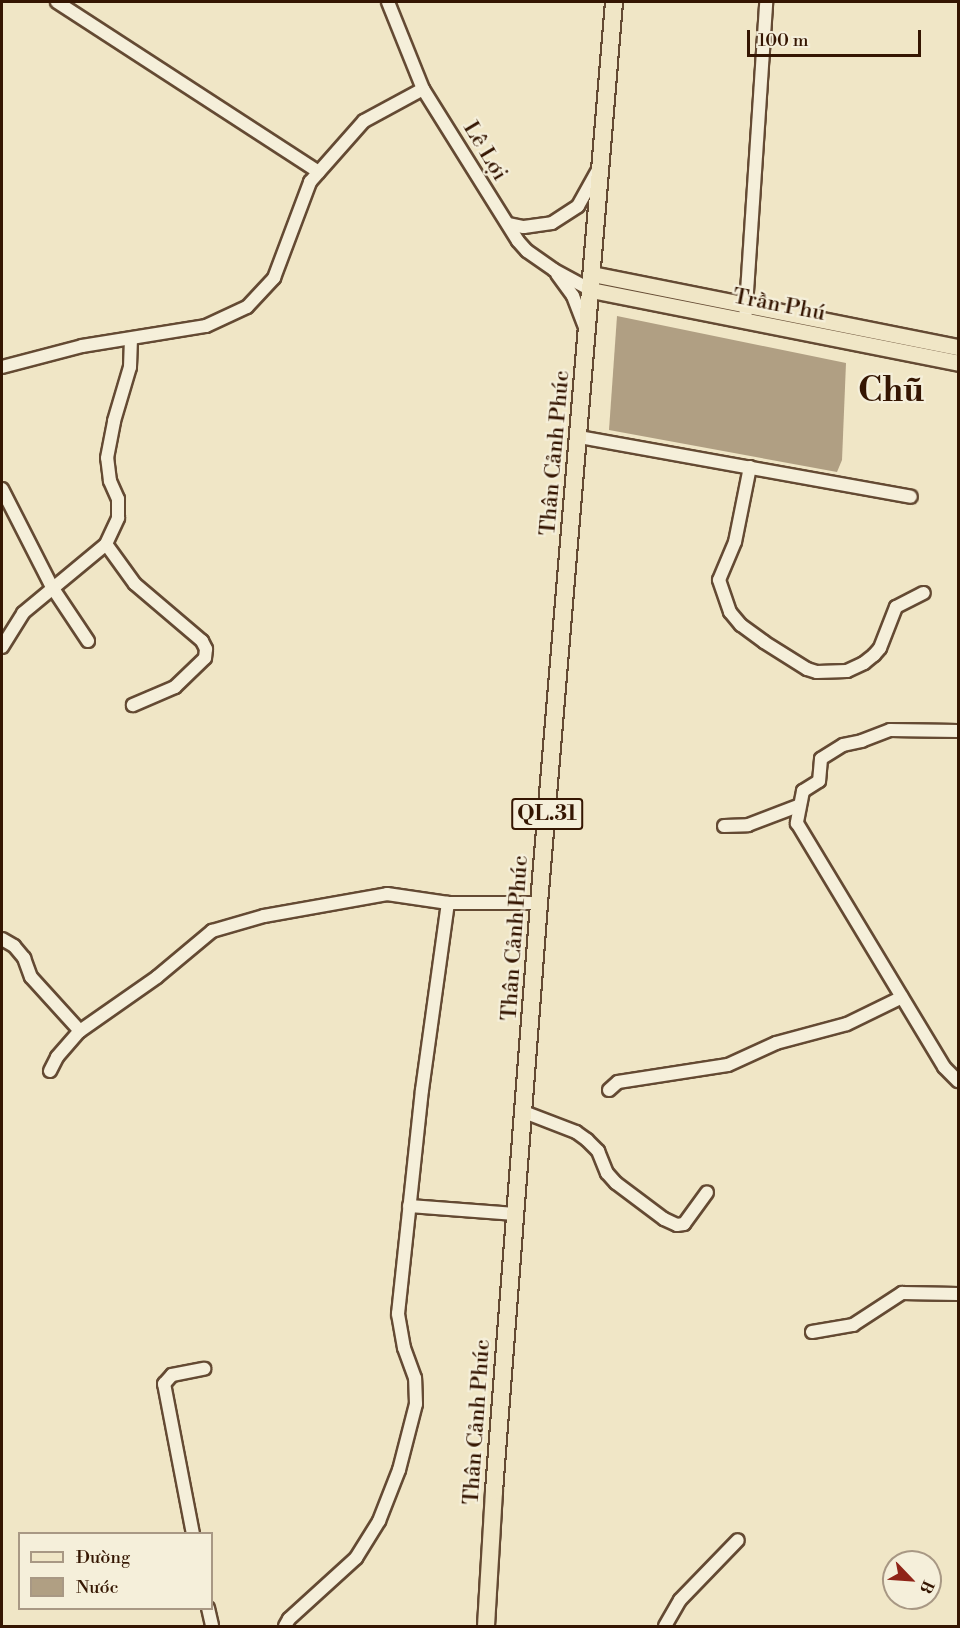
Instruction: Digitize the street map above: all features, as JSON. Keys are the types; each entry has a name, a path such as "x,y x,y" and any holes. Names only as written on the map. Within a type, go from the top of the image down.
{"highway":[{"name":"Thân Cảnh Phúc","path":"486,1626 540,903 614,2"}],"main road":[{"name":"Trần Phú","path":"592,282 746,306 958,347"},
{"name":"Trần Phú","path":"592,282 746,322 958,363"}],"street":[{"path":"57,2 319,172"},
{"name":"Lê Lợi","path":"388,2 423,89 490,201 527,251 554,270 592,282"},
{"path":"746,322 765,2"},
{"path":"2,367 82,346 206,326 247,307 274,278 310,182 364,121 423,89"},
{"path":"508,224 524,227 552,223 578,206 601,166"},
{"path":"554,270 573,296 587,334"},
{"path":"2,647 23,613 106,544 118,518 118,499 110,481 107,458 114,421 130,367 131,339"},
{"path":"579,437 911,497"},
{"path":"750,467 735,542 719,580 730,612 741,625 764,642 807,669 817,672 847,671 874,655 880,648 896,607 924,592"},
{"path":"2,489 52,587 88,641"},
{"path":"106,544 135,584 202,641 206,649 204,658 175,687 133,705"},
{"path":"958,731 890,730 862,741 843,745 821,759 819,781 803,791 798,806 797,823 944,1067 958,1081"},
{"path":"724,825 748,825 798,806"},
{"path":"50,1071 57,1057 80,1031 157,977 212,931 264,916 387,894 448,903 540,903"},
{"path":"285,1626 289,1619 356,1558 379,1521 399,1470 416,1404 415,1378 404,1348 398,1314 422,1090 448,903"},
{"path":"2,939 14,946 24,958 31,977 80,1031"},
{"path":"609,1090 618,1082 728,1065 785,1040 847,1024 902,997"},
{"path":"524,1112 576,1132 587,1140 598,1151 607,1173 616,1183 664,1219 677,1225 684,1224 707,1192"},
{"path":"409,1206 516,1214"},
{"path":"812,1332 853,1325 902,1293 958,1293"},
{"path":"193,1532 164,1384 172,1375 204,1369"},
{"path":"665,1626 680,1600 738,1540"},
{"path":"208,1610 212,1626"}],"water":[{"path":"617,316 846,363 842,460 837,472 609,430"}],"district":[{"name":"Chũ","path":"891,392"}]}
